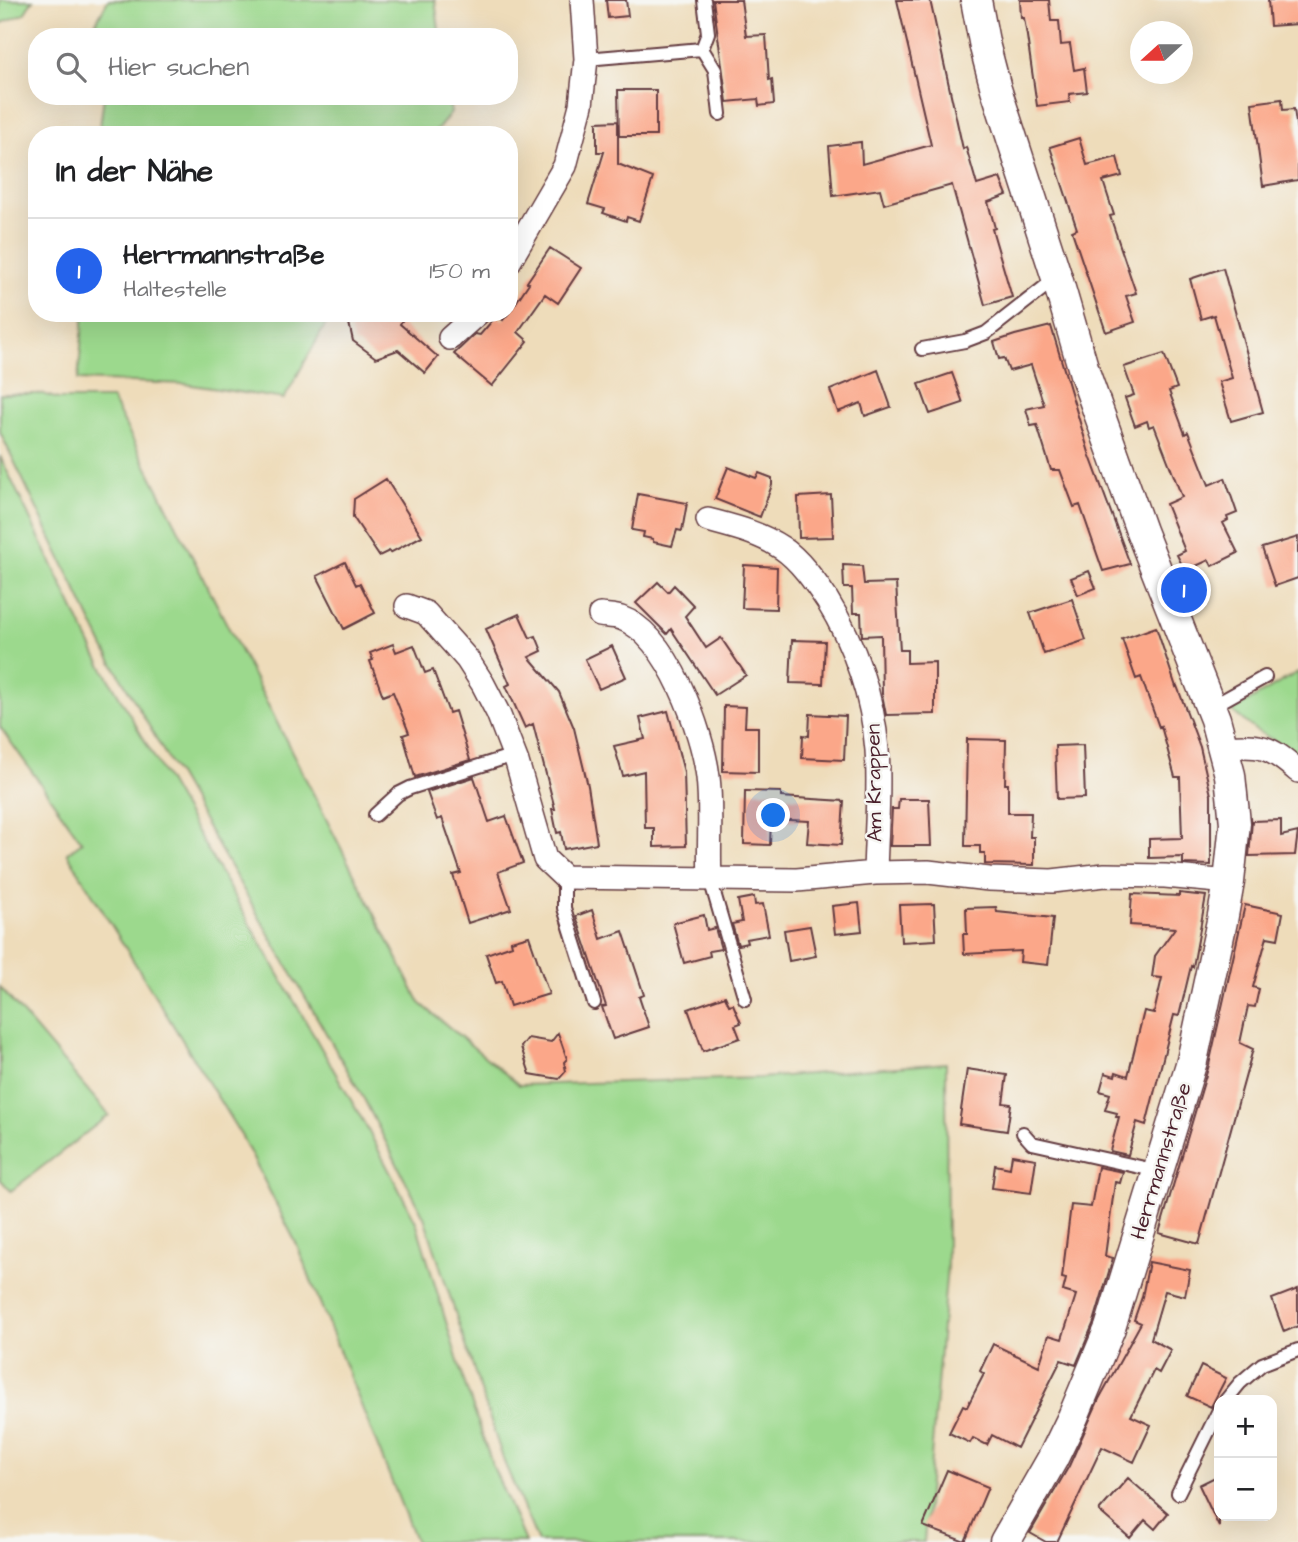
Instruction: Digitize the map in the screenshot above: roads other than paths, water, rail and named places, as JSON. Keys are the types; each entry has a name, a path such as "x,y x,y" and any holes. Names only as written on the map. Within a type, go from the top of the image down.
{"street":[{"path":"518,247 565,166 581,105 586,59 582,0"},
{"name":"Herrmannstraße","path":"976,0 996,89 1085,374 1125,488 1212,707 1224,747 1235,823 1229,882 1213,972 1192,1061 1110,1328 1053,1458 1005,1542"},
{"path":"450,338 468,322"},
{"name":"Am Krappen","path":"708,520 761,536 785,550 816,583 840,621 865,684 873,718 877,752 875,873"},
{"path":"407,606 426,613 467,659 498,713 514,755 545,859 564,877"},
{"path":"600,615 622,618 640,630 670,668 689,706 702,744 708,779 710,879"},
{"path":"1224,747 1262,747 1276,752 1298,771"},
{"name":"Am Krappen","path":"564,877 797,880 875,873 928,872 989,879 1052,881 1105,874 1229,882"}],"lane":[{"path":"702,48 708,33 704,0"},
{"path":"586,59 702,48"},
{"path":"702,48 715,71 720,114"},
{"path":"922,349 965,341 986,333 1057,278"},
{"path":"1212,707 1265,677"},
{"path":"375,815 398,794 410,788 514,755"},
{"path":"564,877 564,908 594,1003"},
{"path":"710,879 744,999"},
{"path":"1023,1133 1032,1143 1158,1171"},
{"path":"1230,1395 1262,1364 1298,1349"},
{"path":"1178,1493 1214,1420"}],"place":[{"name":"Herrmannstraße","path":"1184,590"}]}
